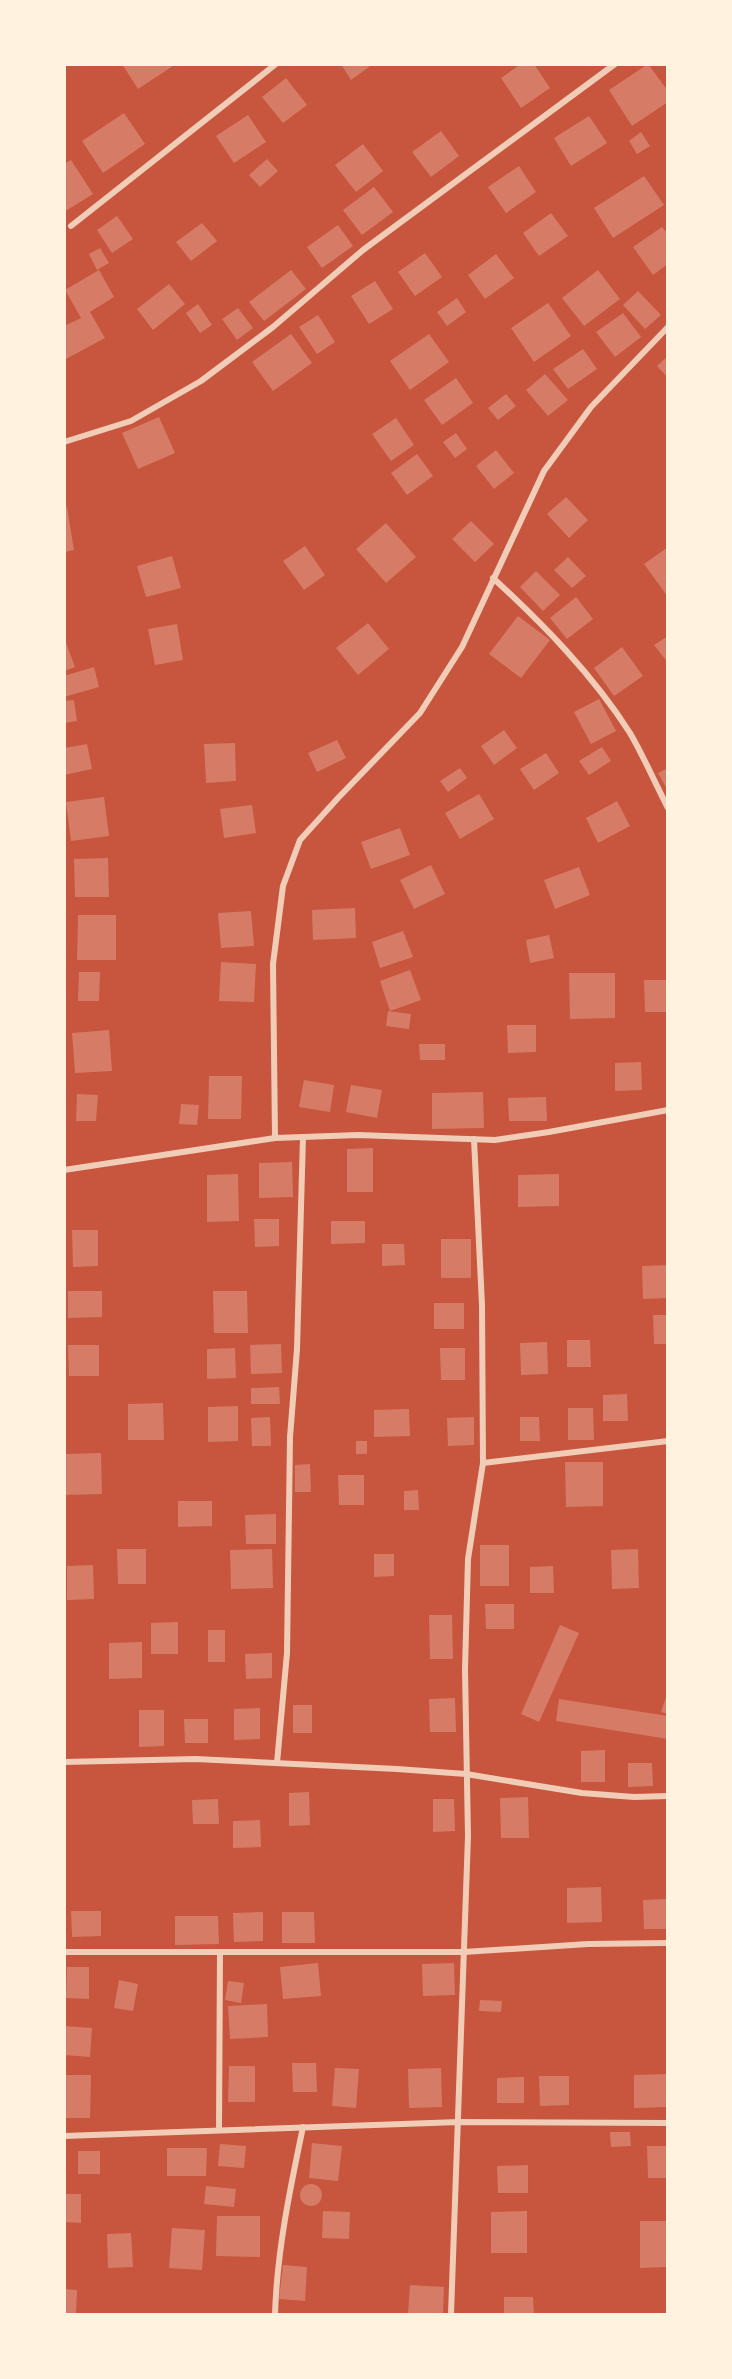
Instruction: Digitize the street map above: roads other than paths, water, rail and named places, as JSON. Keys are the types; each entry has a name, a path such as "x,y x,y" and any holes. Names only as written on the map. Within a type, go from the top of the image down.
{"street":[{"path":"71,226 276,64"},
{"path":"64,442 131,421 201,381 273,327 363,250 615,64"},
{"path":"275,1138 273,964 283,886 300,840 420,713 462,647 544,471 591,407 668,327"},
{"path":"493,578 538,620 591,679 631,734 668,808"},
{"path":"64,1170 275,1138 358,1135 495,1140 668,1110"},
{"path":"277,1763 287,1653 290,1437 297,1349 303,1137"},
{"path":"451,2314 468,1836 465,1669 468,1559 483,1463 482,1305 474,1140"},
{"path":"483,1463 668,1441"},
{"path":"64,1762 196,1759 277,1763 466,1774 582,1792 634,1797 668,1796"},
{"path":"64,1952 464,1952 588,1944 668,1943"},
{"path":"219,2130 220,1952"},
{"path":"64,2136 459,2122 668,2123"},
{"path":"275,2314 276,2285 287,2204 303,2127"}]}
